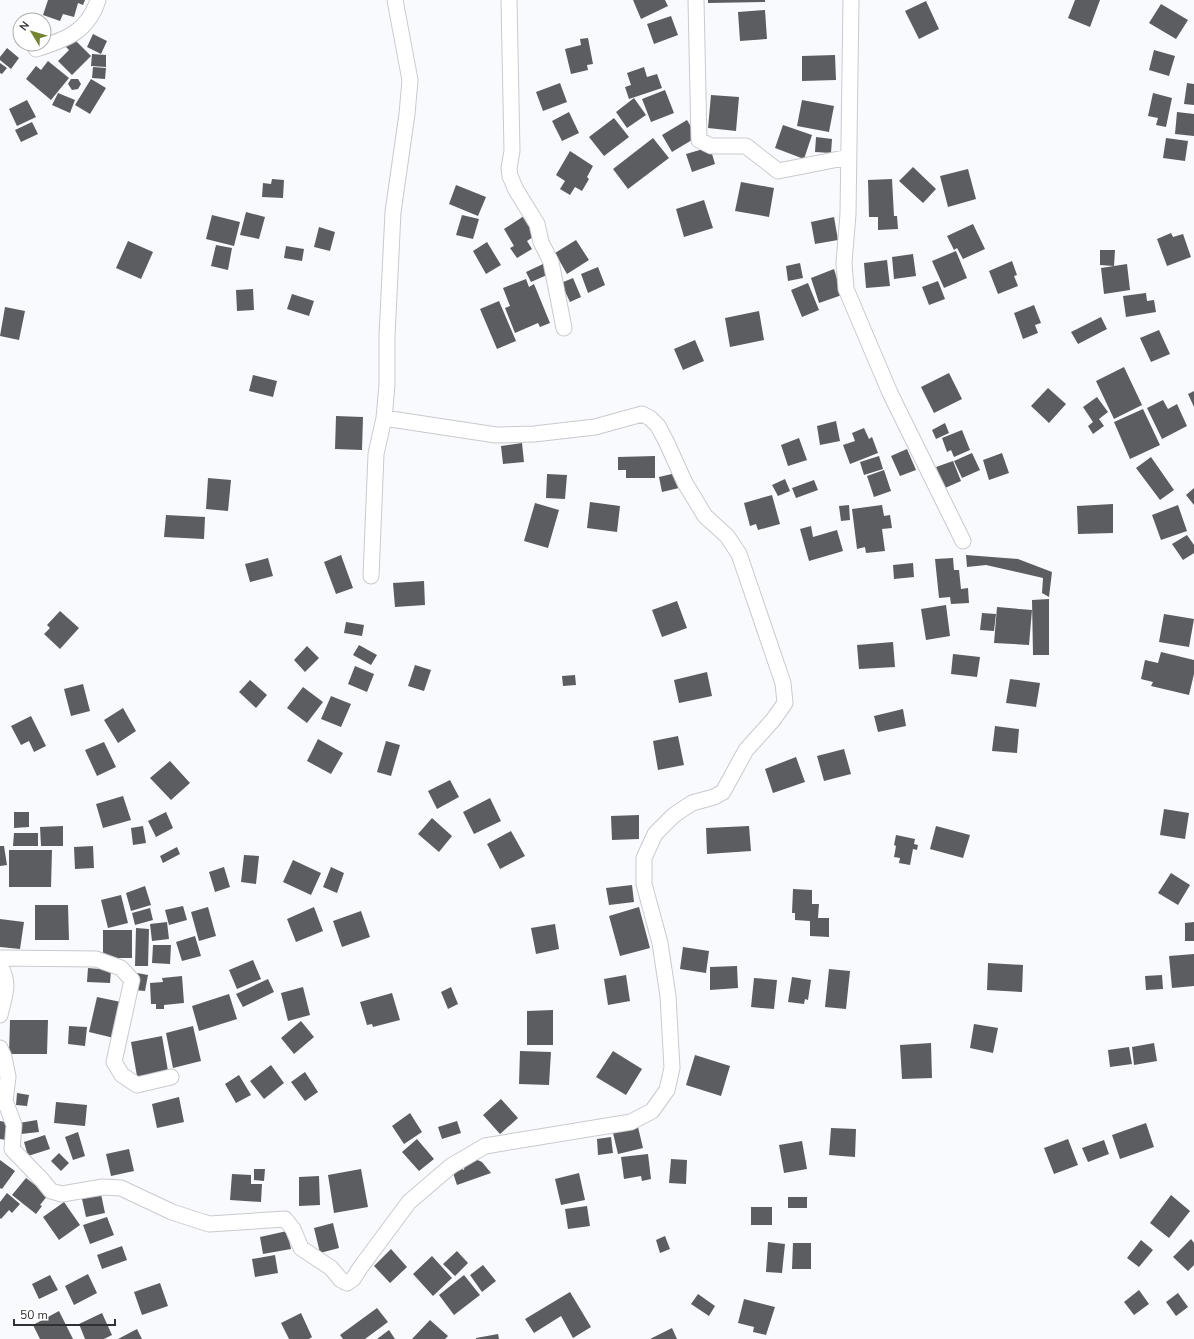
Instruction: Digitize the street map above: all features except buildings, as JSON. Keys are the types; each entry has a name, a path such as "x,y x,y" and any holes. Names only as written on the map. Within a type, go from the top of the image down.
{"street":[{"path":"52,43 69,38 88,20 98,0"},
{"path":"371,576 376,454 384,418 387,385 387,336 393,212 407,114 410,80 395,0"},
{"path":"509,0 512,151 509,168 510,176 516,190 537,224 541,242 551,262 564,328"},
{"path":"696,0 699,140 711,146 746,146 778,171 849,157"},
{"path":"851,0 848,214 844,263 846,289 890,393 963,541"},
{"path":"0,1048 4,1057 8,1077 5,1101 14,1125 12,1150 51,1191 62,1194 104,1187 121,1188 172,1212 209,1224 285,1219 293,1229 301,1248 331,1268 340,1280 347,1283 353,1279 409,1202 451,1166 485,1146 631,1122 652,1111 667,1090 672,1068 668,996 660,943 644,884 644,858 655,834 674,815 692,803 714,797 723,792 746,750 773,720 785,702 783,683 739,554 727,536 705,516 685,483 658,426 650,418 642,414 595,427 534,434 496,435 384,418"},
{"path":"0,958 96,959 121,968 132,980 114,1062 122,1075 137,1085 171,1078"},
{"path":"0,966 4,973 7,986 0,1015"}]}
